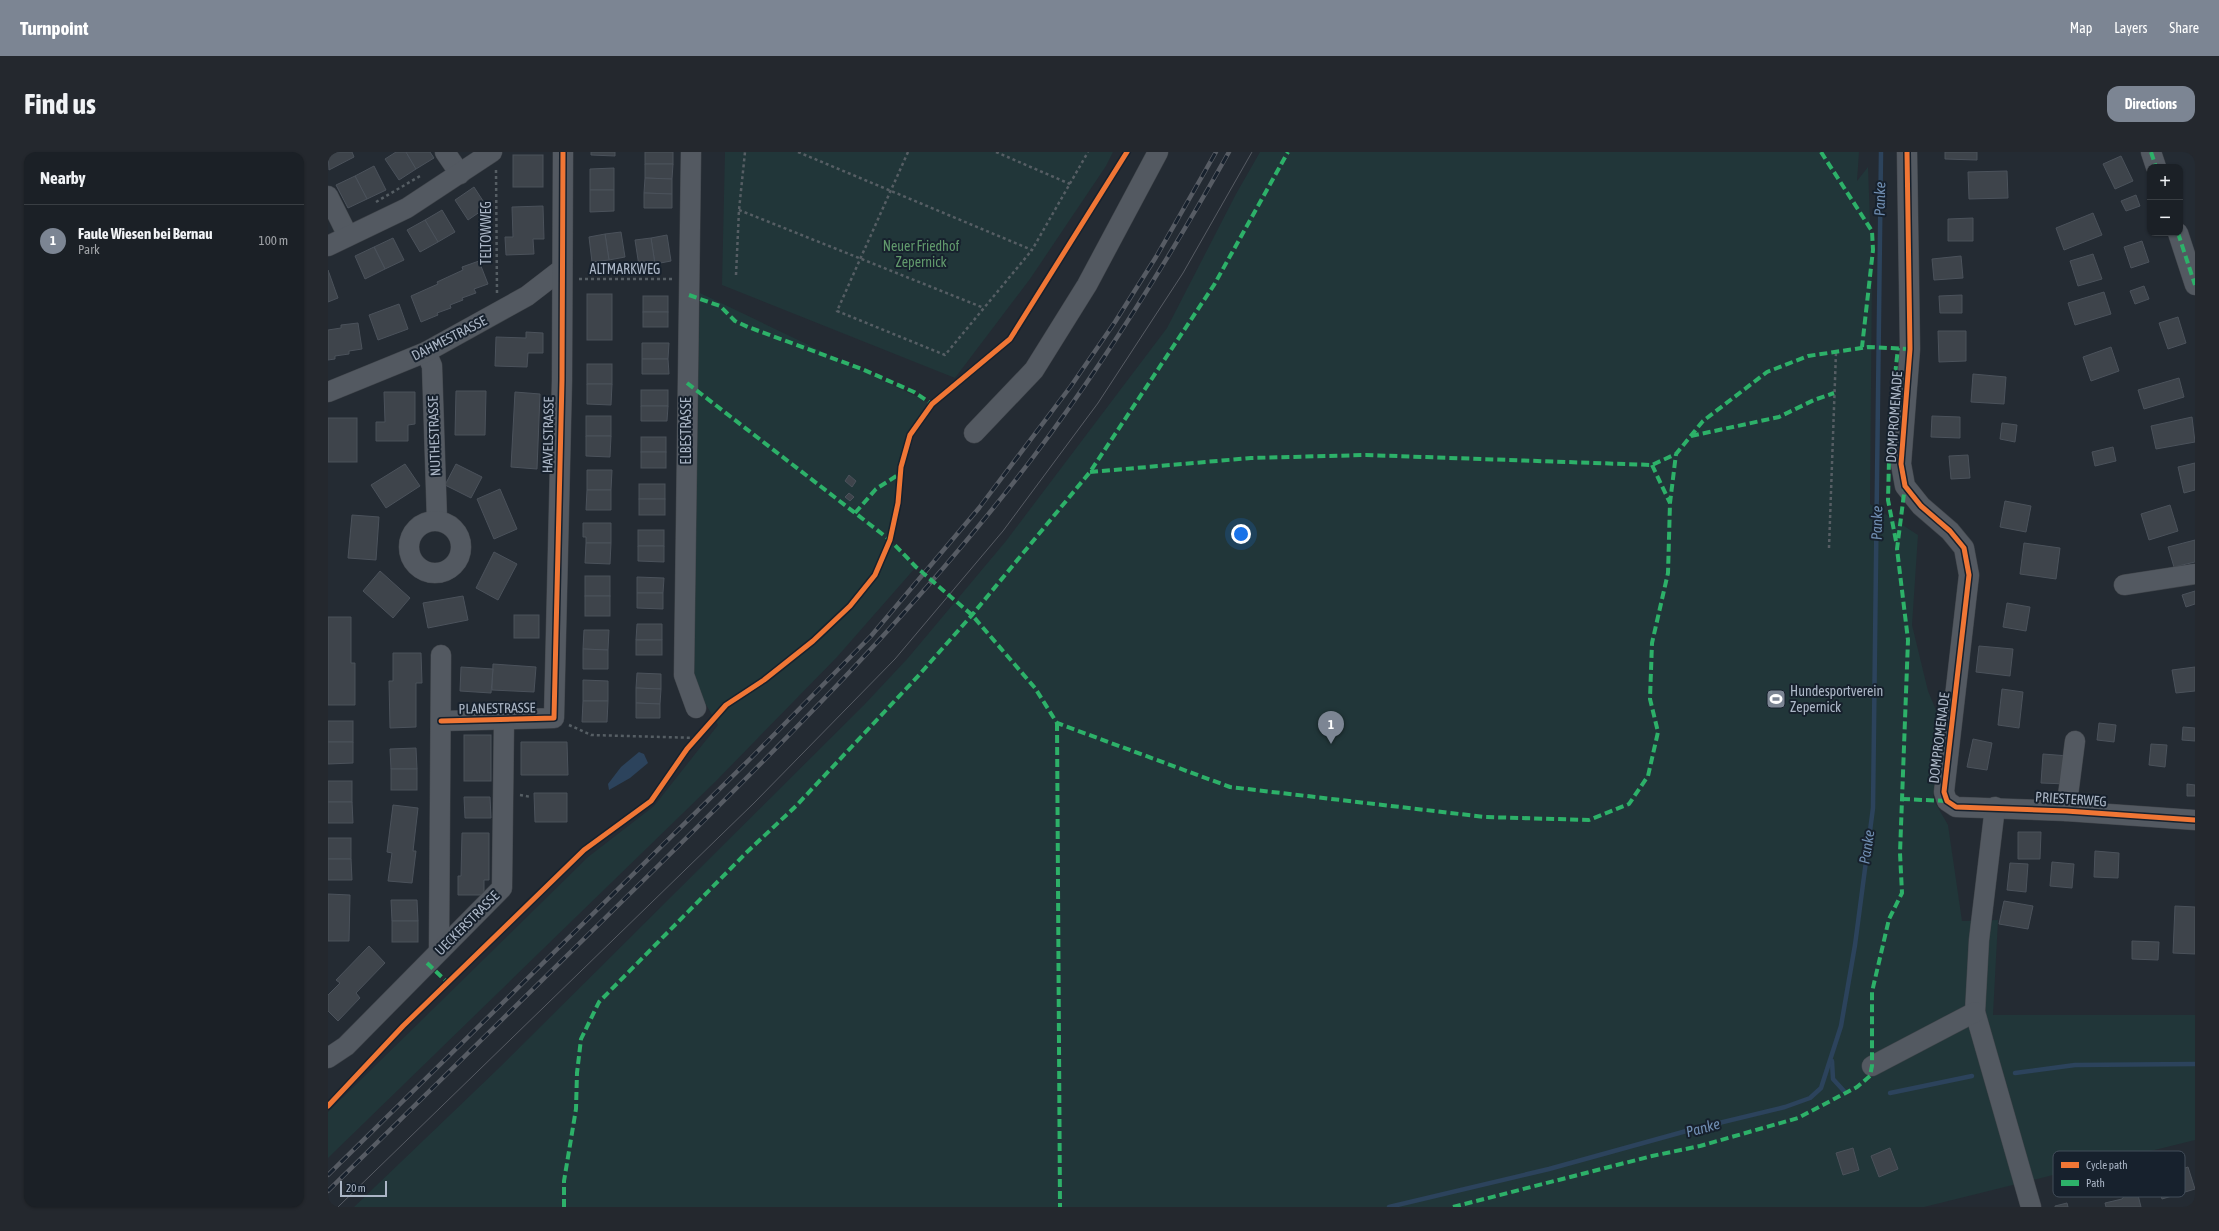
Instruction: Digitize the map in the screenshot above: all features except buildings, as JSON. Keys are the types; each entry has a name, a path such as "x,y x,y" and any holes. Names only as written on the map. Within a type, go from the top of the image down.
{"street":[{"path":"445,152 460,174"},
{"name":"HAVELSTRASSE","path":"554,718 564,152"},
{"name":"ELBESTRASSE","path":"690,152 684,675 696,708"},
{"path":"974,433 1034,370 1087,285 1158,152"},
{"name":"DOMPROMENADE","path":"1907,152 1910,349 1902,464 1905,486 1921,506 1950,531 1964,548 1970,575 1944,792 1947,801"},
{"path":"2151,152 2155,164"},
{"path":"328,246 407,208 460,174 494,160"},
{"path":"328,196 348,236"},
{"path":"2179,236 2195,285"},
{"name":"DAHMESTRASSE","path":"328,392 426,352 497,314 562,274"},
{"name":"NUTHESTRASSE","path":"426,352 432,366 438,520"},
{"path":"2124,586 2195,574"},
{"name":"PLANESTRASSE","path":"439,950 441,655"},
{"name":"PLANESTRASSE","path":"441,721 554,718"},
{"name":"UECKERSTRASSE","path":"328,1058 346,1046 439,950 502,888 504,720"},
{"path":"2066,810 2075,742"},
{"name":"PRIESTERWEG","path":"1947,801 1956,807 2066,810 2195,820"},
{"path":"1995,807 1979,940 1975,1012 2031,1207"},
{"path":"1872,1066 1975,1012"}],"path":[{"path":"736,275 739,210 745,152"},
{"path":"798,152 1032,250"},
{"path":"808,156 810,152"},
{"path":"908,152 837,311 945,355 1032,250 1088,152"},
{"path":"996,152 1070,184"},
{"path":"374,203 425,174"},
{"path":"739,210 860,257 984,308"},
{"path":"1829,548 1836,352"},
{"path":"554,718 591,735 698,738"}],"green space":[{"name":"Neuer Friedhof Zepernick","path":"725,152 1113,152 1106,166 1030,279 955,378 722,285"},
{"path":"1260,152 1859,152 1857,181 1868,167 1872,272 1870,504 1918,535 1912,625 1928,691 1941,722 1933,799 1948,825 1962,921 1998,920 1993,1015 2195,1015 2195,1140 2151,1151 2053,1151 2053,1175 1924,1207 354,1207 500,1067 864,705 908,658 1006,541 1167,328 1236,194"},
{"path":"700,293 932,404 910,435 901,467 898,503 890,540 916,567 837,657 716,781 328,1158 328,1112 588,857 654,806 718,725 691,679"}],"water":[{"path":"639,752 644,754 648,763 630,778 609,790 608,784 621,767"}],"waterway":[{"name":"Panke","path":"1389,1207 1549,1169 1690,1130 1785,1107 1810,1098 1821,1088 1841,1026 1855,945 1873,808 1881,152"},
{"path":"1832,1061 1833,1079 1844,1091"},
{"path":"2015,1073 2075,1065 2195,1064"},
{"path":"1890,1093 1972,1076"}],"tram line":[{"path":"338,1207 754,803 895,659 1003,531 1098,403 1183,273 1252,152"}],"railway":[{"path":"328,1175 753,756 871,636 979,508 1071,386 1115,322 1156,257 1216,152"},
{"path":"328,1191 758,767 854,667 947,564 1034,456 1087,382 1161,269 1229,152"}],"marked path":[{"path":"564,1207 564,1181 576,1109 577,1073 581,1039 599,1002 747,852 796,806 919,675 972,615 1090,472 1214,285 1288,152"},
{"path":"1821,152 1872,231 1873,250 1862,347"},
{"path":"2151,152 2155,164"},
{"path":"2179,236 2195,285"},
{"path":"689,295 720,306 735,321 748,327 862,369 914,392 932,404"},
{"path":"1090,472 1251,458 1366,455 1652,465 1676,454 1703,421 1767,372 1808,356 1868,347 1910,349"},
{"path":"1896,541 1888,500 1890,420 1898,348"},
{"path":"687,383 890,540 916,567 972,615 1035,688 1057,723 1230,787 1485,817 1589,820 1629,804 1648,776 1658,732 1650,699 1652,643 1668,573 1670,503 1676,454"},
{"path":"1691,436 1779,417 1814,400 1834,393"},
{"path":"1652,465 1670,503"},
{"path":"855,513 876,489 901,473"},
{"path":"1453,1207 1652,1156 1700,1146 1798,1118 1857,1087 1870,1076 1872,1066 1872,992 1889,919 1902,893 1900,853 1908,640 1897,549 1905,486"},
{"path":"1057,723 1060,1207"},
{"path":"1902,799 1947,801"},
{"path":"427,963 448,983"}],"cycle path":[{"path":"441,721 554,718 562,380 563,152"},
{"path":"328,1106 403,1026 584,850 651,801 687,749 726,705 764,680 813,641 850,606 875,575 890,540 898,503 901,467 910,435 932,404 1010,339 1127,152"},
{"path":"1907,152 1910,349 1901,464 1905,486 1921,506 1950,531 1964,548 1969,575 1944,792 1947,801 1956,807 2066,811 2195,820"}],"place":[{"name":"Hundesportverein Zepernick","path":"1776,699"},
{"name":"Faule Wiesen bei Bernau","path":"1331,744"}]}
